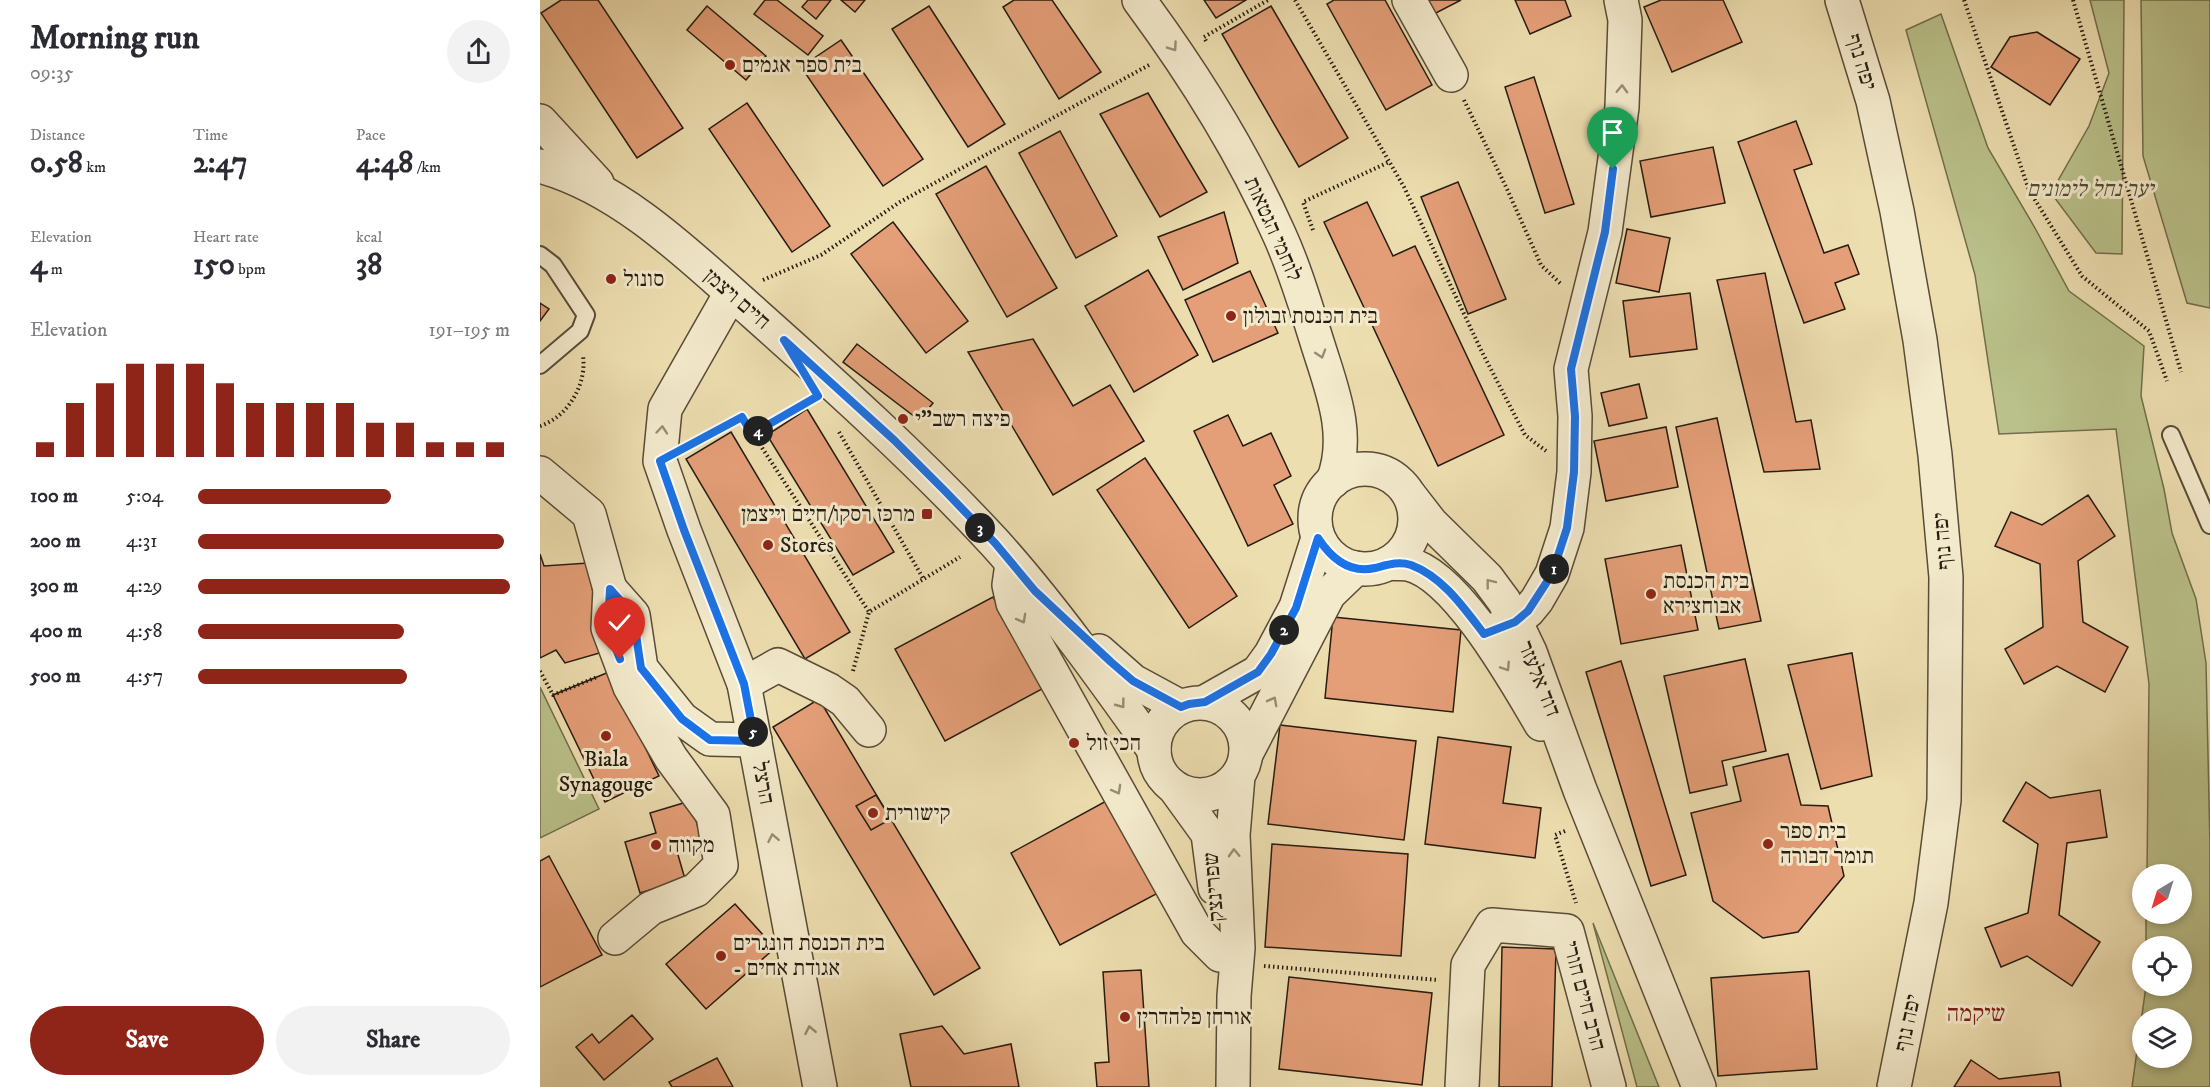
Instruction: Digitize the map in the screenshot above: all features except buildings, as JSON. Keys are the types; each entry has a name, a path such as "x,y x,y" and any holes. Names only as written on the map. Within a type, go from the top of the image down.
{"street":[{"name":"לוחמי הגטאות","path":"1138,0 1176,50 1251,177 1279,234 1337,403 1341,440 1340,463 1333,482"},
{"path":"1409,0 1452,75"},
{"path":"1484,634 1515,622 1528,611 1552,574 1567,528 1574,472 1575,416 1571,369 1605,232 1622,107 1625,20 1621,0"},
{"name":"יפה נוף","path":"1842,0 1873,101 1897,211 1920,340 1935,454 1946,577 1944,800 1932,903 1894,1087"},
{"name":"חיים ויצמן","path":"540,121 609,195"},
{"name":"חיים ויצמן","path":"540,166 580,179 609,195 646,221 732,293 894,440 946,492 1035,591 1154,750"},
{"name":"הרצל","path":"732,293 664,409 660,461 684,530 744,684 820,1087"},
{"path":"1361,468 1379,470 1400,482 1410,496 1415,513 1412,537 1403,552 1389,563 1373,568 1356,568 1341,563 1328,553 1318,538 1314,521 1316,503 1325,488 1344,473 1361,468"},
{"path":"540,473 589,514 610,589 608,628 622,667 630,687 671,758 713,816 721,865 696,890 651,908 615,938"},
{"name":"דוד אלעזר","path":"1410,496 1431,523 1486,578 1504,601 1515,622 1534,663 1580,790 1699,1087"},
{"path":"1318,538 1296,608 1271,654 1258,672 1193,705 1174,710 1162,721 1154,750 1157,765 1174,787 1188,794 1202,796 1216,793 1229,786 1242,765 1329,594 1356,568"},
{"name":"דוד אלעזר","path":"1389,563 1408,564 1424,571 1440,582 1463,607 1519,687 1580,790"},
{"path":"1012,564 1009,585 1013,603 1197,932 1228,959"},
{"path":"610,589 633,615 641,668 682,719 710,740 755,741"},
{"name":"חיים ויצמן","path":"1035,591 1133,681 1193,705"},
{"path":"744,684 778,665 829,690 845,701 869,730"},
{"path":"1193,705 1220,707 1233,716 1243,729 1247,745 1242,765"},
{"name":"שפרינצק","path":"1228,959 1238,948 1233,835 1242,765"},
{"name":"שפרינצק","path":"1174,787 1208,834 1212,852 1234,996 1233,1087"},
{"name":"הרב חיים חורי","path":"1462,1087 1468,965 1492,925 1568,931 1609,1087"}],"lane":[{"path":"540,255 553,265 586,315 580,331 540,365"},
{"path":"2171,435 2210,525"}],"path":[{"path":"1208,46 1204,37 1268,0"},
{"path":"1295,0 1404,187 1524,435 1574,472"},
{"path":"1964,0 2029,190 2082,276 2149,331 2167,381"},
{"path":"2073,0 2181,372"},
{"path":"732,293 821,255 900,202 1176,50"},
{"path":"1452,75 1541,265 1562,285 1588,299"},
{"path":"1315,236 1303,202 1389,162"},
{"path":"540,426 550,423 576,398 584,363 580,331"},
{"path":"752,434 808,401"},
{"path":"660,461 742,417 869,612"},
{"path":"836,427 924,580"},
{"path":"845,701 869,612 960,557"},
{"path":"540,671 553,695 622,667"},
{"path":"1568,931 1578,910 1555,835 1592,819"},
{"path":"1228,959 1467,983"}],"green space":[{"name":"יער נחל לימונים","path":"2090,0 2124,0 2122,254 2096,253 2051,193 2089,126 2109,73"},
{"path":"2141,0 2210,0 2210,308 2187,303 2143,156"},
{"path":"1941,14 1988,148 2069,291 2144,346 2141,396 2164,489 2172,533 2196,599 2206,663 2210,846 2210,1087 2132,1087 2135,1068 2192,1068 2192,1008 2143,1008 2145,996 2192,996 2192,936 2146,936 2146,924 2192,924 2192,864 2147,864 2149,684 2116,429 1999,434 1975,275 1906,30"},
{"path":"540,687 599,809 540,838"},
{"path":"1593,923 1659,1087 1637,1087"}],"place":[{"name":"בית ספר אגמים","path":"730,65"},
{"name":"סונול","path":"611,279"},
{"name":"בית הכנסת זבולון","path":"1231,316"},
{"name":"פיצה רשב\"י","path":"903,419"},
{"name":"מרכז רסקו/חיים וייצמן","path":"927,514"},
{"name":"Stores","path":"768,545"},
{"name":"בית הכנסת אבוחצירא","path":"1651,594"},
{"name":"Biala Synagouge","path":"606,736"},
{"name":"הכי זול","path":"1074,743"},
{"name":"קישורית","path":"873,813"},
{"name":"בית ספר תומר דבורה","path":"1768,844"},
{"name":"מקווה","path":"656,845"},
{"name":"בית הכנסת הונגרים - אגודת אחים","path":"721,956"},
{"name":"אורחן פלהדרין","path":"1125,1017"}],"district":[{"name":"שיקמה","path":"1976,1014"}],"route":[{"path":"620,659 608,628 610,589 633,615 641,668 682,719 710,740 755,741 744,684 684,530 660,461 742,417 752,434 818,396 784,340 894,440 995,543 1035,591 1111,662 1133,681 1181,707 1205,702 1258,672 1271,654 1296,608 1318,538 1328,553 1341,563 1356,568 1373,568 1389,563 1408,564 1424,571 1440,582 1484,634 1515,622 1528,611 1552,574 1567,528 1574,472 1575,416 1571,369 1605,232 1613,169"}]}
